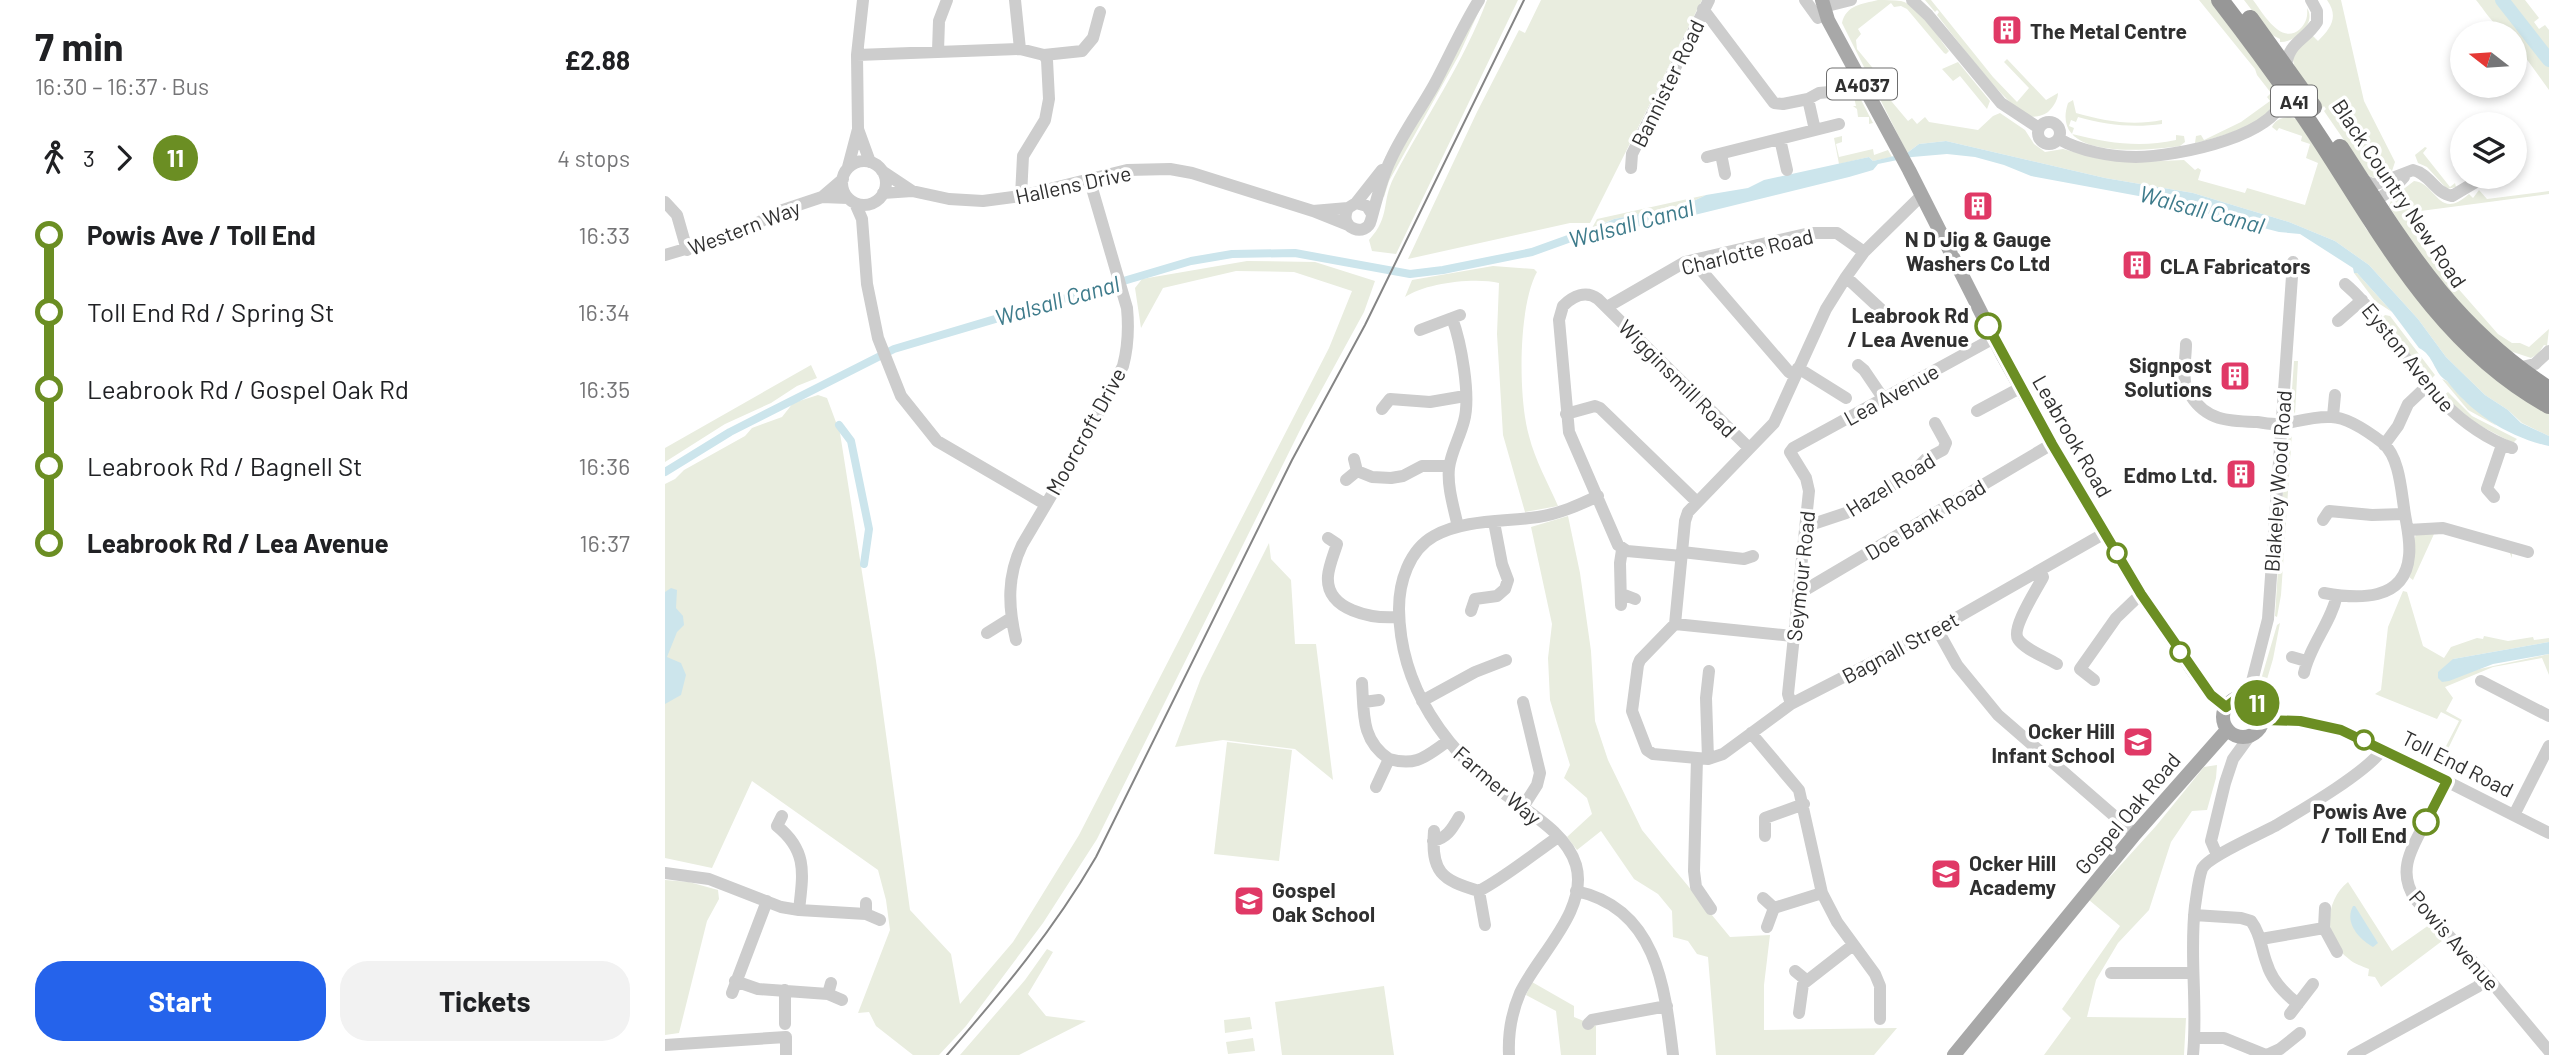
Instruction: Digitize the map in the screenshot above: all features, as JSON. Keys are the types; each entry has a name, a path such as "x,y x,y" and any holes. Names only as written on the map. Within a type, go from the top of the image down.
{"highway":[{"name":"Black Country New Road","path":"2220,0 2354,181 2382,201 2441,296 2481,338 2517,368 2549,389"},
{"name":"Black Country New Road","path":"2235,0 2286,67 2411,280 2456,334 2513,382 2549,405"}],"main road":[{"name":"A4037","path":"1824,6 1860,81"},
{"name":"Leabrook Road","path":"1860,81 1909,170 2020,388 2052,444 2141,594 2211,695 2226,707"},
{"path":"2248,697 2260,706 2264,720 2261,728 2249,737 2239,737 2227,730 2223,715 2226,707 2232,701 2248,697"},
{"name":"Gospel Oak Road","path":"1954,1055 2135,834 2227,730"}],"street":[{"path":"863,0 857,55 858,129 843,190 862,219 867,284 878,338 901,396 937,441 1045,504"},
{"path":"938,51 939,21 947,0"},
{"path":"1014,0 1020,49"},
{"path":"1805,0 1824,6 1851,0"},
{"path":"1912,0 1928,15 1994,95 2020,117 2039,128 2038,136 2045,143 2052,144 2059,139 2071,145 2118,156 2158,156 2227,140 2273,115 2289,110 2302,112"},
{"path":"2286,67 2294,44 2317,22 2317,11 2311,0"},
{"path":"1391,158 1352,205 1345,217 1348,225 1356,229 1364,228 1371,221 1376,196 1391,158 1432,87 1474,3"},
{"path":"1706,4 1774,103 1783,104 1808,99 1819,93 1840,91 1860,81"},
{"name":"Bannister Road","path":"1631,168 1632,154 1706,4"},
{"path":"857,55 1020,49 1044,55 1082,51 1093,38 1100,12"},
{"path":"2265,39 2280,46 2294,44"},
{"path":"1021,196 1023,156 1045,121 1049,99 1047,60 1044,55"},
{"path":"2273,115 2283,103 2285,87"},
{"path":"1808,99 1815,130"},
{"path":"1725,174 1714,155 1839,124"},
{"path":"858,129 870,162 882,171 885,186 868,223 865,244"},
{"path":"1780,139 1787,170"},
{"path":"846,173 854,163 870,162"},
{"name":"Hallens Drive","path":"882,171 912,191 949,199 983,201 1021,196 1127,170 1170,169 1192,173 1313,211 1348,225"},
{"path":"2354,181 2374,184 2413,170 2422,173 2441,193 2452,196 2464,189"},
{"name":"Western Way","path":"822,197 846,173"},
{"path":"2382,201 2406,174"},
{"name":"Moorcroft Drive","path":"1016,640 1011,618 1012,570 1022,545 1087,435 1123,366 1129,331 1124,297 1089,178"},
{"name":"Hallens Drive","path":"880,197 912,191"},
{"path":"1703,759 1653,754 1647,750 1633,717 1640,660 1675,624 1688,512 1774,424 1826,309 1846,277 1864,252 1921,195"},
{"name":"Western Way","path":"665,255 739,233 780,211 822,197 851,200"},
{"path":"851,200 864,205 880,197"},
{"path":"665,202 677,215 687,250"},
{"path":"1352,205 1367,206 1372,214"},
{"name":"Hallens Drive","path":"1313,211 1352,205"},
{"name":"Charlotte Road","path":"1607,307 1685,262 1810,233 1837,233 1864,252"},
{"path":"1697,260 1700,270 1789,372 1797,372 1846,398"},
{"name":"Blakeley Wood Road","path":"2248,697 2268,620 2293,262"},
{"path":"1846,277 1887,315"},
{"name":"Eyston Avenue","path":"2345,284 2362,300 2427,386 2455,415 2507,447 2485,493"},
{"path":"1607,307 1593,295 1587,294 1567,302 1561,311 1566,414 1569,432 1622,550 1622,599 1635,599"},
{"path":"2338,321 2362,300"},
{"name":"Wigginsmill Road","path":"1607,307 1749,449"},
{"path":"1420,330 1456,317 1461,350 1465,420 1449,466 1448,479 1458,527"},
{"name":"Lea Avenue","path":"1790,452 1994,338"},
{"path":"2186,344 2186,388 2206,413 2218,419 2281,424 2333,416 2356,426 2385,445 2399,479 2410,555 2402,578 2394,586 2369,597 2330,594 2333,613 2305,667 2292,657"},
{"path":"2517,368 2535,364 2548,352"},
{"path":"2548,352 2544,372 2549,389"},
{"path":"1858,365 1883,398"},
{"path":"2385,445 2408,404 2427,386"},
{"path":"1977,411 2020,388"},
{"path":"2333,416 2335,395"},
{"path":"1386,398 1430,402 1465,396"},
{"path":"1566,414 1600,408 1696,501"},
{"name":"Hazel Road","path":"1806,524 1846,513 1912,473 1926,459 1943,450 1946,443 1935,423"},
{"name":"Doe Bank Road","path":"1798,591 1805,590 2052,444"},
{"name":"Seymour Road","path":"1790,452 1808,482 1788,695 1791,704"},
{"path":"1346,480 1356,465 1372,477 1391,478 1403,476 1422,466 1449,466"},
{"name":"Farmer Way","path":"1509,1055 1509,1026 1520,992 1566,921 1576,891 1577,867 1570,851 1558,837 1473,769 1448,741 1422,701 1416,691 1403,648 1399,617 1402,581 1417,550 1434,536 1458,527 1541,517 1598,496"},
{"path":"2327,510 2372,515 2404,514"},
{"path":"1472,600 1497,596 1505,589 1508,580 1494,522"},
{"path":"2408,530 2443,528 2528,552"},
{"name":"Bagnall Street","path":"1703,759 1723,754 1791,704 1937,629 2105,533"},
{"path":"1337,542 1328,576 1331,595 1336,601 1366,615 1399,617"},
{"path":"1622,550 1744,559 1753,556"},
{"path":"2040,570 2043,577 2018,624 2016,634 2019,642 2062,667 2080,669 2094,680"},
{"path":"2080,669 2116,618 2141,594"},
{"path":"987,633 1011,618"},
{"path":"1675,624 1794,636"},
{"path":"1937,629 1957,665 1998,715 2135,834"},
{"path":"1422,701 1475,672 1506,660"},
{"path":"1710,670 1703,759 1689,860 1696,887 1711,909"},
{"path":"2481,681 2549,716"},
{"path":"1362,683 1369,739 1378,751 1389,759 1405,763 1422,760 1448,741"},
{"path":"1364,702 1379,700"},
{"path":"1523,807 1537,785 1540,773 1524,702"},
{"name":"Toll End Road","path":"2264,720 2324,725 2357,736 2549,833"},
{"path":"1751,733 1799,790 1822,892 1837,922 1875,974 1880,986 1879,1022"},
{"path":"2217,855 2211,841 2225,783 2233,759 2249,737"},
{"path":"2514,815 2549,746"},
{"path":"2193,1055 2194,915 2203,866 2217,855 2231,850 2299,811 2368,765 2383,749"},
{"path":"1375,777 1389,759"},
{"name":"Powis Avenue","path":"2447,781 2406,860 2407,885 2416,900 2488,978 2549,1051"},
{"path":"1765,836 1760,816 1804,804"},
{"path":"1419,845 1444,837 1459,817"},
{"path":"775,824 799,852 803,873 799,910"},
{"path":"1433,839 1437,869 1455,884 1479,891 1498,881 1512,868 1558,837"},
{"path":"665,873 709,879 799,910 866,908 880,920"},
{"path":"1479,891 1475,910 1485,925"},
{"path":"1576,891 1604,899 1626,914 1652,956 1667,1006 1673,1055"},
{"path":"1774,908 1822,892"},
{"path":"1763,898 1774,908"},
{"path":"767,901 733,987 785,990 830,988 842,1000"},
{"path":"1767,927 1774,908"},
{"path":"2325,908 2325,928 2337,952"},
{"path":"2194,915 2247,919 2256,928 2272,977 2283,992 2294,1023"},
{"path":"2261,939 2325,928"},
{"path":"1799,1013 1801,992 1806,980 1853,945"},
{"path":"1795,971 1806,980"},
{"path":"2111,973 2193,973"},
{"path":"2353,1055 2488,978"},
{"path":"2195,1038 2224,1038 2232,1048 2273,1054 2294,1023 2312,984"},
{"path":"785,990 785,1024"},
{"path":"1588,1024 1591,1020 1667,1006"},
{"path":"665,1045 786,1037 786,1055"}],"shaded area":[{"path":"1484,0 1459,55 1389,181 1384,197 1380,195 1393,166"},
{"path":"1487,0 1518,0 1396,254 1372,251 1369,240 1380,224 1394,177 1456,68"},
{"path":"1541,0 1702,0 1590,223 1570,223 1408,259 1519,30 1525,33"},
{"path":"1878,0 1901,1 1916,9 1949,51 1944,53 1907,9 1894,7 1891,3 1858,29 1861,34 1856,40 1857,49 1876,72 1871,77 1908,121 1912,118 1917,124 1925,117 1929,122 1978,130 2000,113 2025,130 2034,144 2045,152 2063,149 2096,158 2138,162 2184,160 2195,170 2201,170 2198,180 2245,193 2247,188 2305,205 2318,163 2306,158 2310,144 2301,141 2302,136 2279,128 2277,131 2272,127 2282,118 2296,119 2352,202 2366,229 2549,412 2549,436 2522,423 2485,395 2446,357 2418,319 2369,265 2335,241 2289,222 2193,193 2105,178 1946,141 1919,144 1907,153 1842,23 1851,9"},
{"path":"1925,0 1931,0 1993,77 2017,102 2029,88 2004,62 2007,59 2046,100 2058,93 2051,109 2034,117 2019,110 1981,70 1937,15 1939,12 1935,12"},
{"path":"2199,0 2214,0 2281,93 2271,110 2261,118 2243,128 2195,143 2196,136 2201,135 2204,140 2241,122 2270,101 2267,97 2271,93"},
{"path":"2244,0 2253,0 2273,26 2286,33 2293,33 2302,27 2307,8 2309,20 2307,26 2298,36 2280,42 2280,39 2270,34"},
{"path":"2327,0 2341,0 2364,101 2395,162 2391,174 2388,168 2385,171 2390,175 2378,180 2368,175 2324,111 2324,106 2322,108 2303,82 2293,61 2298,47 2312,35 2318,41 2330,27 2333,17"},
{"path":"2476,0 2525,0 2539,18 2534,22 2539,29 2545,25 2549,30 2549,90 2527,60 2527,21 2493,21"},
{"path":"1958,62 1990,101 1987,109 1960,76 1953,81 1942,69"},
{"path":"1852,92 1858,94 1873,123 1869,124 1869,117 1858,117 1857,109 1853,106 1856,106 1853,93 1846,95"},
{"path":"2073,100 2076,113 2097,118 2129,123 2162,120 2162,124 2130,126 2078,117 2076,122 2071,120 2069,126 2074,128 2072,134 2066,121 2068,103"},
{"path":"2072,134 2137,144 2176,140 2176,135 2184,136 2185,142 2180,146 2124,150 2086,143"},
{"path":"1842,136 1842,142 1836,144 1839,157 1873,149 1874,155 1888,150 1892,157 1873,161 1869,157 1839,164 1834,138"},
{"path":"2427,148 2423,153 2450,188 2447,189 2427,167 2418,163 2415,155"},
{"path":"2414,181 2428,187 2438,198 2450,204 2459,202 2469,194 2473,198 2479,190 2487,199 2549,191 2549,194 2413,212 2417,239 2498,334 2512,343 2529,347 2549,329 2547,346 2544,345 2538,354 2531,358 2504,349 2432,275 2389,206 2392,198"},
{"path":"1706,195 1683,206 1614,219 1592,228 1597,219"},
{"path":"1247,261 1315,262 1375,281 1364,312 1305,420 1097,839 1043,923 966,1026 939,1055 913,1055 876,1026 869,1012 858,1013 890,930 878,870 752,781 712,868 665,858 665,484 684,470 745,436 752,428 782,417 793,403 818,395 827,398 840,433 876,661 910,910 951,954 960,1004 1013,942 1079,835 1329,348 1352,291 1294,272 1236,271 1163,288 1141,328 1135,288 1142,279"},
{"path":"1493,266 1534,269 1537,272 1526,307 1523,329 1523,399 1532,445 1558,506 1525,512 1503,435 1497,334 1499,283 1451,282 1425,288 1405,297 1412,280"},
{"path":"2354,273 2357,273 2392,312 2375,301"},
{"path":"2385,315 2390,316 2435,375 2430,380 2382,318"},
{"path":"2294,361 2298,361 2295,414 2291,404"},
{"path":"811,365 817,378 725,424 665,462 665,448"},
{"path":"2442,379 2447,381 2464,400 2497,426 2468,410"},
{"path":"2448,392 2472,416 2517,439 2513,443 2477,424 2443,396"},
{"path":"2292,433 2281,595 2277,617 2286,443"},
{"path":"1568,516 1580,573 1591,651 1595,721 1608,760 1642,830 1730,937 1770,935 1764,985 1764,1030 1897,1028 1874,1055 1716,1055 1708,957 1697,954 1688,941 1673,937 1672,911 1658,894 1634,879 1601,831 1577,850 1567,837 1592,814 1587,798 1564,778 1570,765 1550,700 1548,658 1552,624 1531,527"},
{"path":"2426,530 2445,532 2509,548 2512,550 2512,558 2508,549 2445,533 2434,534 2413,580 2409,577 2415,538 2417,533"},
{"path":"1269,543 1271,559 1291,580 1295,644 1316,644 1333,780 1295,749 1223,740 1175,747 1201,678"},
{"path":"2403,591 2407,592 2423,646 2444,658 2451,647 2477,638 2483,639 2484,636 2508,641 2533,637 2534,640 2549,638 2549,642 2453,659 2475,670 2549,654 2549,675 2542,658 2493,667 2445,687 2453,698 2446,711 2462,720 2447,751 2444,750 2459,721 2441,712 2437,719 2375,694 2381,690 2388,627"},
{"path":"2280,623 2265,686 2266,696 2260,683 2277,625"},
{"path":"1227,742 1292,750 1279,861 1214,854"},
{"path":"2217,765 2207,810 2192,811 2171,842 2149,910 2118,943 2096,980 2087,1017 2186,1018 2184,1055 2044,1055 2071,1018 2062,1009 2120,926 2089,900 2156,826 2204,767"},
{"path":"665,880 689,882 718,890 719,899 707,921 679,1033 665,1035"},
{"path":"2348,882 2392,951 2429,925 2442,941 2381,987 2375,977 2368,976 2369,969 2353,962 2334,942 2331,910 2334,899"},
{"path":"1047,949 1053,952 1028,994 1046,1016 1086,1021 1019,1055 960,1055 1025,980"},
{"path":"1532,982 1574,1006 1574,1017 1596,1026 1596,1055 1561,1055 1556,1011 1526,995"},
{"path":"1384,986 1394,1055 1282,1055 1275,1002"},
{"path":"1250,1017 1252,1029 1225,1033 1224,1020"},
{"path":"1253,1038 1255,1051 1228,1054 1226,1042"}],"water":[{"path":"1946,141 2105,178 2193,193 2289,222 2335,241 2369,265 2418,319 2446,357 2485,395 2508,410 2521,423 2549,436 2549,446 2506,430 2468,404 2439,374 2428,355 2419,348 2392,312 2357,273 2354,273 2353,268 2300,234 2279,232 2144,197 2031,176 1975,157 1947,154 1912,157 1878,164 1873,170 1849,177 1666,222 1609,234 1598,232 1596,227 1614,219 1683,206 1706,195 1748,188 1764,180 1869,157 1873,161 1907,153 1919,144"},
{"path":"671,588 677,590 676,608 683,616 684,625 677,632 667,657 681,663 686,675 681,695 665,704 665,592"},
{"path":"2549,642 2549,654 2493,664 2449,681 2442,682 2438,678 2438,672 2453,659"},
{"path":"2353,906 2378,943 2373,947 2354,930 2350,918"}],"waterway":[{"path":"2502,0 2549,60"},
{"name":"Walsall Canal","path":"665,472 730,432 894,349 1191,261 1232,254 1295,253 1410,274 1532,252 1607,228"},
{"path":"839,425 851,441 869,529 864,564"}],"tram line":[{"path":"947,1055 1045,935 1096,857 1292,460 1365,325 1524,0"}],"bus line":[{"name":"11","path":"1988,326 2052,444 2141,594 2211,695 2226,707 2239,697 2255,700 2264,720 2300,721 2341,730 2447,781 2426,822"}],"place":[{"name":"The Metal Centre","path":"2007,30"},
{"name":"N D Jig & Gauge Washers Co Ltd","path":"1978,206"},
{"name":"CLA Fabricators","path":"2137,265"},
{"name":"Leabrook Rd / Lea Avenue","path":"1988,326"},
{"name":"Signpost Solutions","path":"2235,376"},
{"name":"Edmo Ltd.","path":"2241,474"},
{"name":"Ocker Hill Infant School","path":"2138,742"},
{"name":"Powis Ave / Toll End","path":"2426,822"},
{"name":"Ocker Hill Academy","path":"1946,874"},
{"name":"Gospel Oak School","path":"1249,901"}]}
